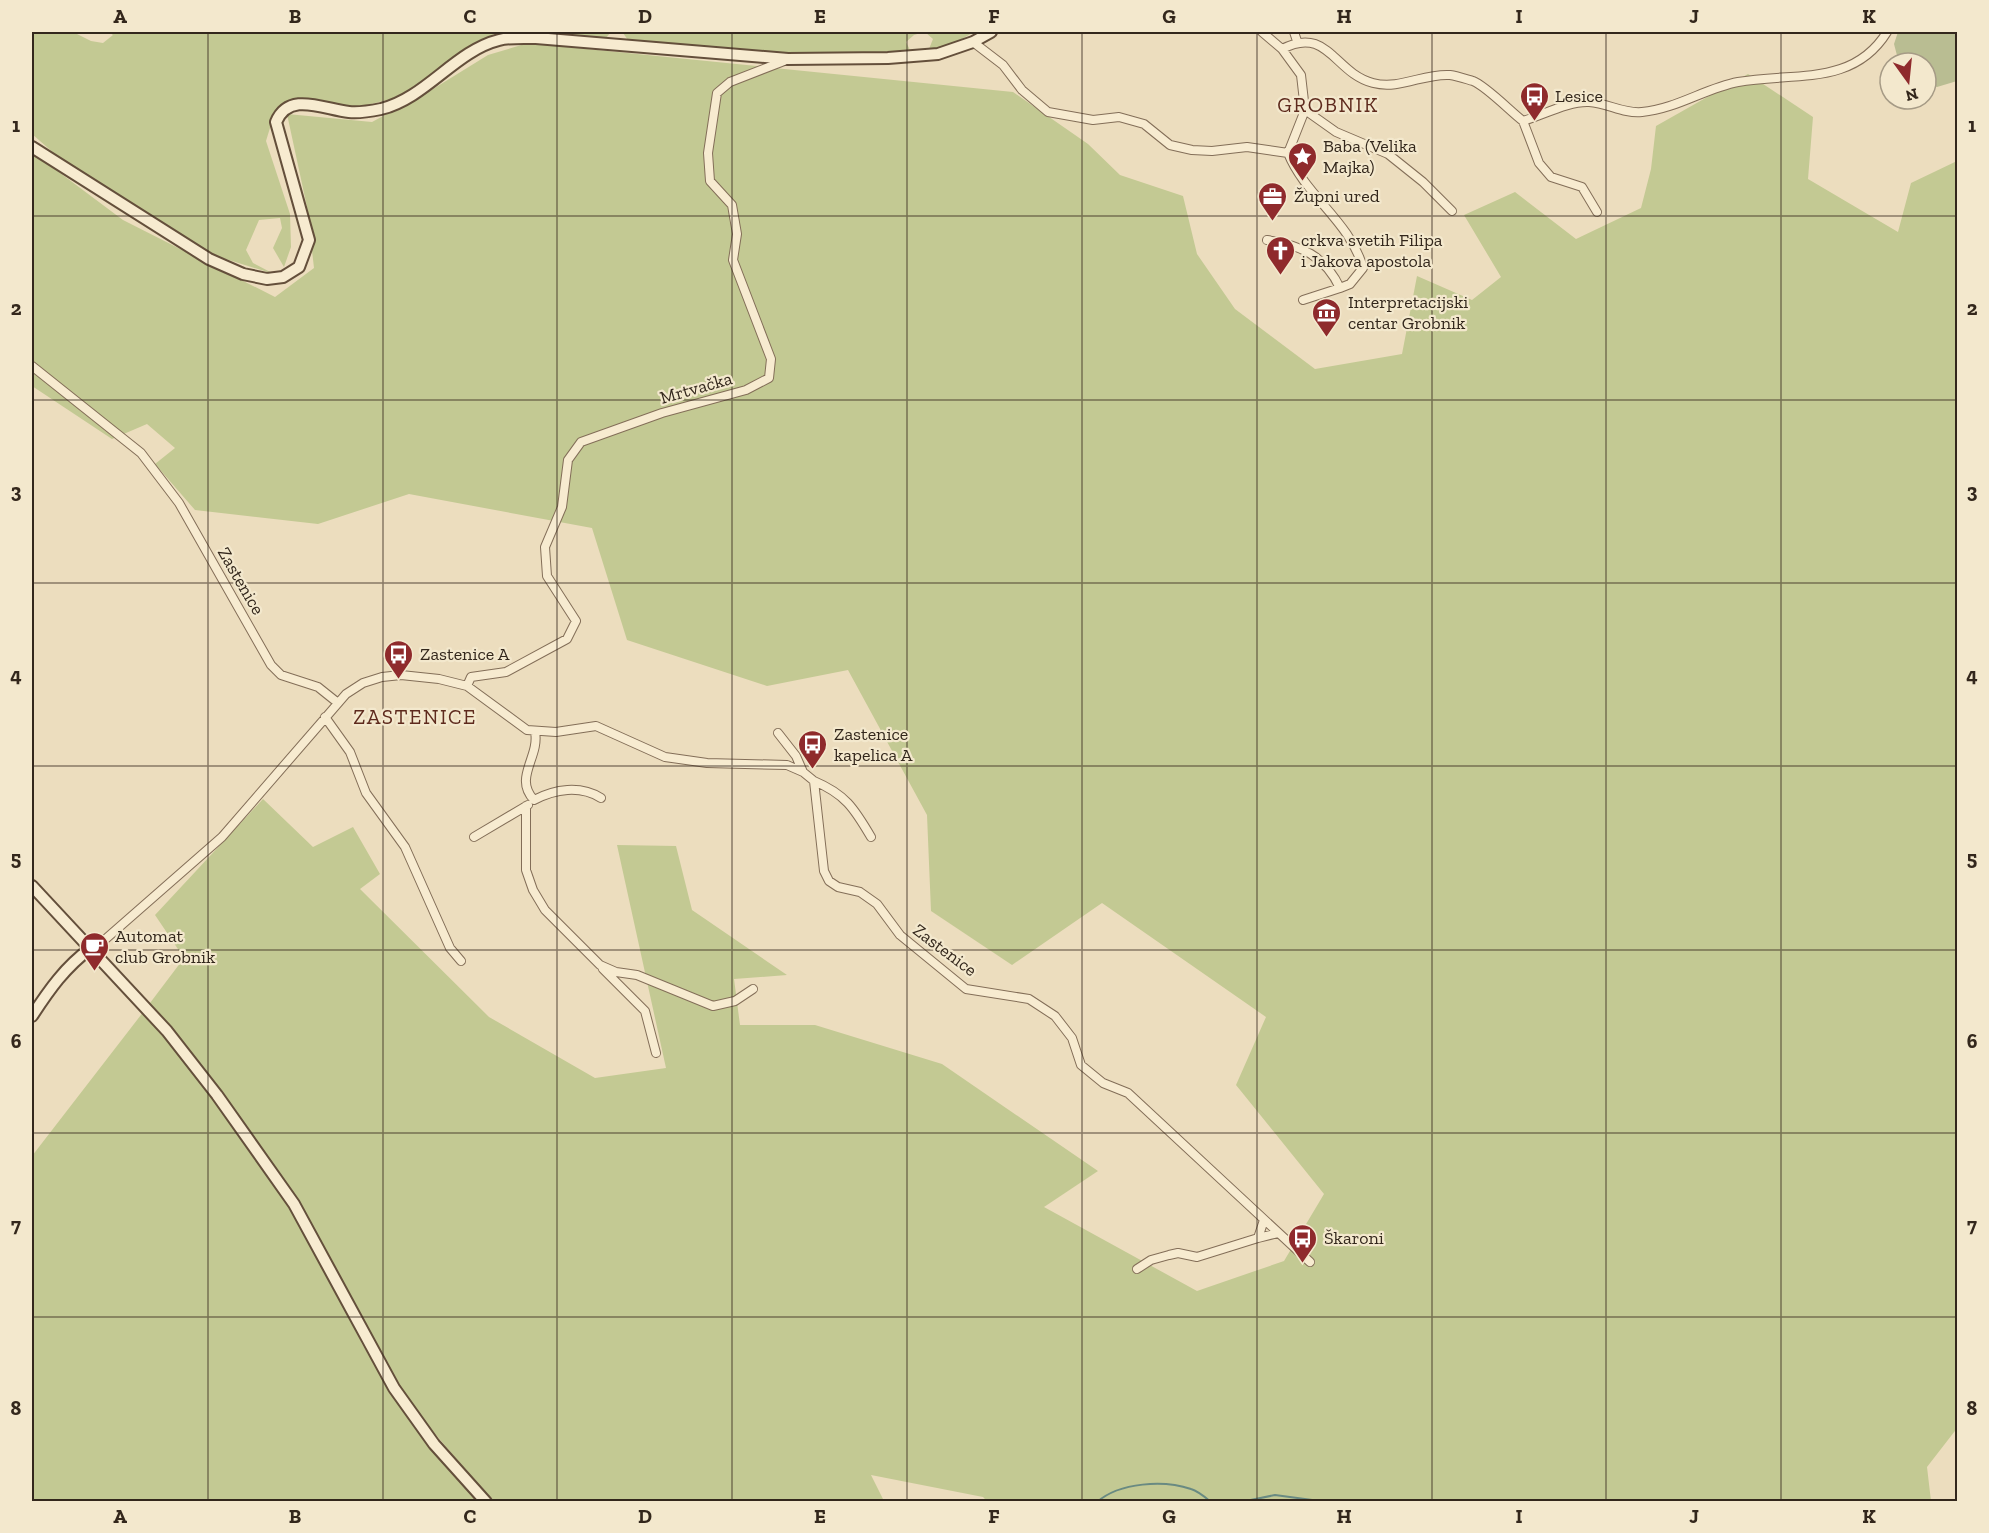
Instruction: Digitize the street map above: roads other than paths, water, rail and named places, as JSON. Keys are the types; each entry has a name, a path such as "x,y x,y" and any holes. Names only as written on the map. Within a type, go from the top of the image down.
{"main road":[{"path":"32,147 209,259 243,274 267,279 283,277 299,267 309,240 276,122 280,112 295,104 351,112 382,108 408,98 473,52 499,40 536,38 788,59 888,58 938,54 973,42 991,32"},
{"path":"32,886 167,1031 217,1095 294,1204 394,1388 434,1444 486,1502"},
{"path":"32,1016 72,962 91,948"}],"street":[{"path":"1262,32 1282,49 1301,75 1305,110 1288,153 1301,178 1352,238 1364,268 1350,284 1303,300"},
{"path":"1294,32 1297,41"},
{"path":"1523,121 1586,102 1641,113 1662,109 1739,82 1821,74 1857,64 1875,48 1887,32"},
{"path":"1282,49 1297,41 1308,41 1321,45 1357,78 1374,84 1403,85 1450,75 1476,82 1523,121 1539,163 1551,177 1582,187 1596,212"},
{"path":"973,42 1003,65 1022,90 1048,112 1093,120 1119,117 1144,124 1170,145 1192,150 1212,151 1247,147 1288,153"},
{"name":"Mrtvačka","path":"466,686 471,677 506,672 567,639 576,621 547,576 545,547 562,507 568,460 581,442 662,413 746,390 769,378 771,359 733,260 737,234 732,205 710,181 708,153 717,93 730,82 788,59"},
{"path":"1305,110 1336,132 1388,154 1423,182 1452,211"},
{"path":"1267,240 1283,242 1322,261 1331,269 1340,288"},
{"name":"Zastenice","path":"32,366 137,450 179,502 271,665 281,675 318,687 338,703"},
{"path":"91,948 101,943 222,837 338,703 363,683 382,677 401,675 439,679 466,686 517,724 536,732 556,732 596,726 665,757 707,763 787,765 803,771 814,781 834,789 844,797 871,837"},
{"path":"325,717 350,752 366,793 405,846 450,948 461,961"},
{"path":"534,800 524,786 525,775 537,742 536,732"},
{"path":"778,733 796,756 803,771"},
{"name":"Zastenice","path":"814,781 824,871 828,881 838,887 860,892 877,904 900,935 966,989 1029,999 1055,1016 1072,1038 1081,1065 1086,1070 1104,1083 1128,1093 1310,1262"},
{"path":"474,837 546,794 583,789 601,798"},
{"path":"526,806 524,834 526,870 533,890 545,910 645,1011 656,1053"},
{"path":"600,965 616,972 637,975 713,1006 735,1001 753,989"},
{"path":"1258,1238 1264,1220"},
{"path":"1137,1269 1151,1260 1169,1255 1178,1253 1197,1257 1278,1233"}],"waterway":[{"path":"1097,1502 1118,1490 1155,1484 1191,1489 1211,1502"},
{"path":"1241,1502 1275,1495 1327,1502"}],"place":[{"name":"Lesice","path":"1534,122"},
{"name":"Baba (Velika Majka)","path":"1302,182"},
{"name":"Župni ured","path":"1273,222"},
{"name":"crkva svetih Filipa i Jakova apostola","path":"1280,276"},
{"name":"Interpretacijski centar Grobnik","path":"1327,338"},
{"name":"Zastenice A","path":"399,680"},
{"name":"Zastenice kapelica A","path":"813,770"},
{"name":"Automat club Grobnik","path":"94,972"},
{"name":"Škaroni","path":"1303,1264"}],"district":[{"name":"GROBNIK","path":"1328,104"},
{"name":"ZASTENICE","path":"415,716"}]}
